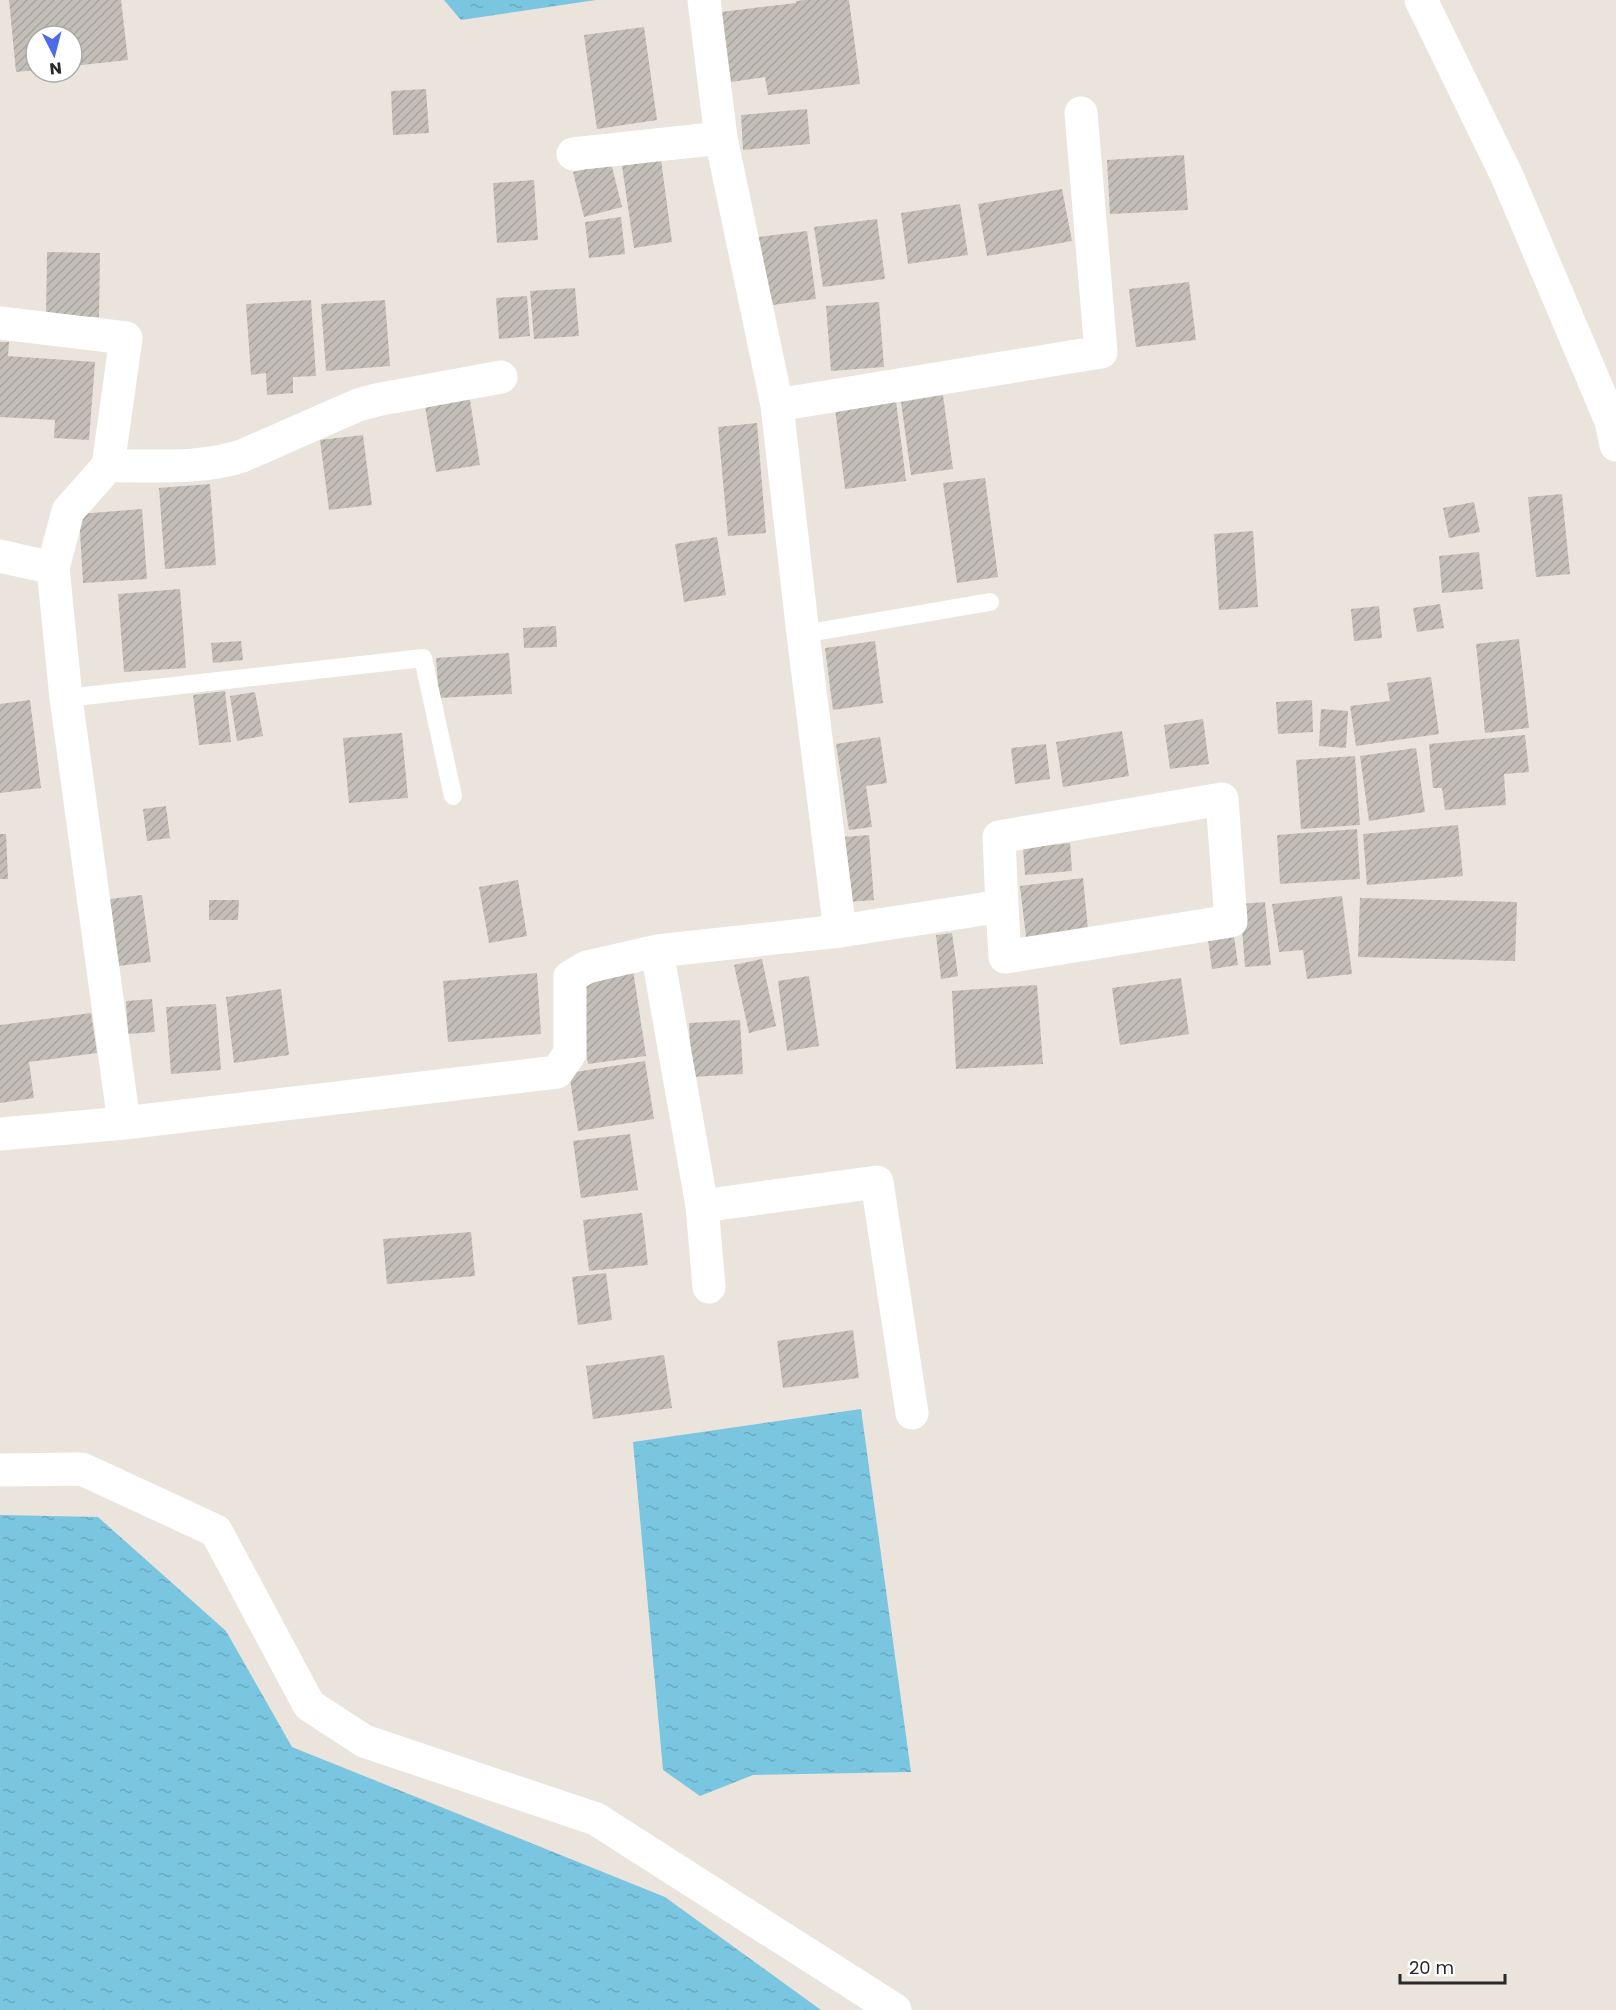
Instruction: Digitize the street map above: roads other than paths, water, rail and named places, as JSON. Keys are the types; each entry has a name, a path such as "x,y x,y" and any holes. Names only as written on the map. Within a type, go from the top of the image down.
{"street":[{"path":"704,0 721,138 777,405 840,931"},
{"path":"1421,0 1507,176 1611,421 1616,445"},
{"path":"777,405 1101,352 1082,113"},
{"path":"573,154 721,138"},
{"path":"0,324 126,338 108,466 68,511 53,568 66,698 124,1123"},
{"path":"108,466 201,465 222,462 242,456 358,405 501,377"},
{"path":"0,556 53,568"},
{"path":"1222,799 1231,921 1005,957 1002,906 999,837 1222,799"},
{"path":"0,1134 124,1123 557,1072 570,1053 570,977 587,967 657,951 840,931 1002,906"},
{"path":"657,951 702,1206 709,1287"},
{"path":"702,1206 877,1182 912,1413"},
{"path":"0,1470 82,1469 216,1531 309,1705 364,1741 596,1819 895,2010"}],"lane":[{"path":"803,634 990,602"},
{"path":"66,698 423,658 453,796"}],"water":[{"path":"444,0 596,0 461,20"},
{"path":"861,1409 911,1772 753,1775 700,1796 663,1770 633,1442"},
{"path":"0,1515 98,1517 226,1631 292,1747 665,1897 821,2010 0,2010"}]}
